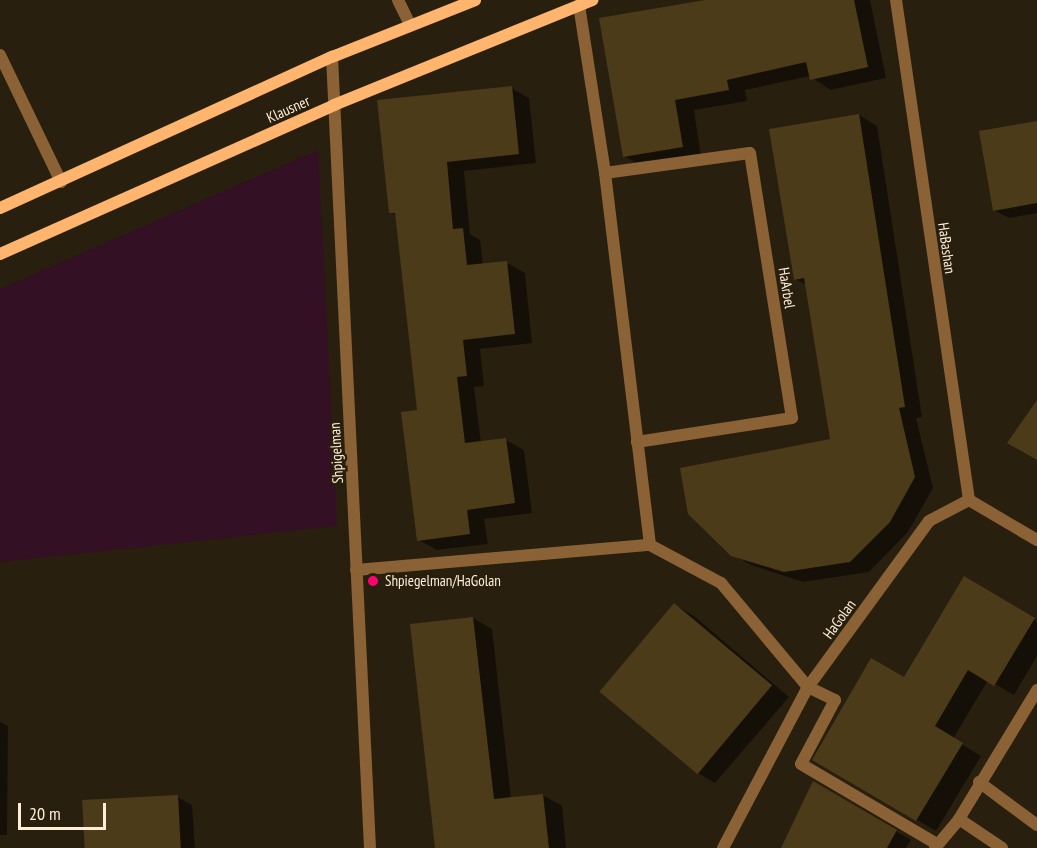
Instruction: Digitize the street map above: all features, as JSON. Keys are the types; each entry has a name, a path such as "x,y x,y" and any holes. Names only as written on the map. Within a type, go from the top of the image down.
{"street":[{"path":"398,0 410,25"},
{"name":"Klausner","path":"0,208 332,57 475,0"},
{"name":"Klausner","path":"0,254 334,105 593,0"},
{"name":"HaBashan","path":"896,0 969,500"},
{"path":"579,5 589,57 605,173 650,545"},
{"path":"0,55 61,182"},
{"name":"Shpigelman","path":"332,57 370,848"},
{"name":"HaArbel","path":"605,173 750,153 792,418 637,442"},
{"path":"969,500 1037,540"},
{"name":"HaGolan","path":"723,848 808,687 929,521 969,500"},
{"path":"356,570 444,565 650,545 721,583 808,687 835,700 801,764 936,846 959,819 979,782 1037,690"},
{"path":"979,782 1037,825"},
{"path":"959,819 1002,848"}],"shaded area":[{"path":"318,150 337,526 0,562 0,289"}],"building":[{"path":"705,0 854,0 868,67 810,80 806,62 727,80 729,90 675,100 683,147 623,157 599,18"},
{"path":"512,86 519,154 447,162 453,229 463,228 467,265 507,261 515,334 463,340 467,376 457,377 465,443 506,438 515,503 467,510 470,534 417,541 401,412 417,410 395,213 389,213 377,100"},
{"path":"859,114 905,407 899,408 915,477 890,522 850,562 784,572 731,556 688,514 680,468 830,439 804,278 794,280 769,129"},
{"path":"1037,121 1037,203 993,211 979,131"},
{"path":"1037,400 1037,460 1007,443"},
{"path":"964,576 1035,618 994,686 968,670 935,726 963,743 916,821 812,760 871,658 904,677"},
{"path":"674,603 772,685 697,774 599,692"},
{"path":"473,617 494,799 543,794 549,848 435,848 410,624"},
{"path":"813,781 897,830 887,848 781,848"},
{"path":"178,795 181,848 85,848 82,800"}],"place":[{"name":"Shpiegelman/HaGolan","path":"373,581"}]}
